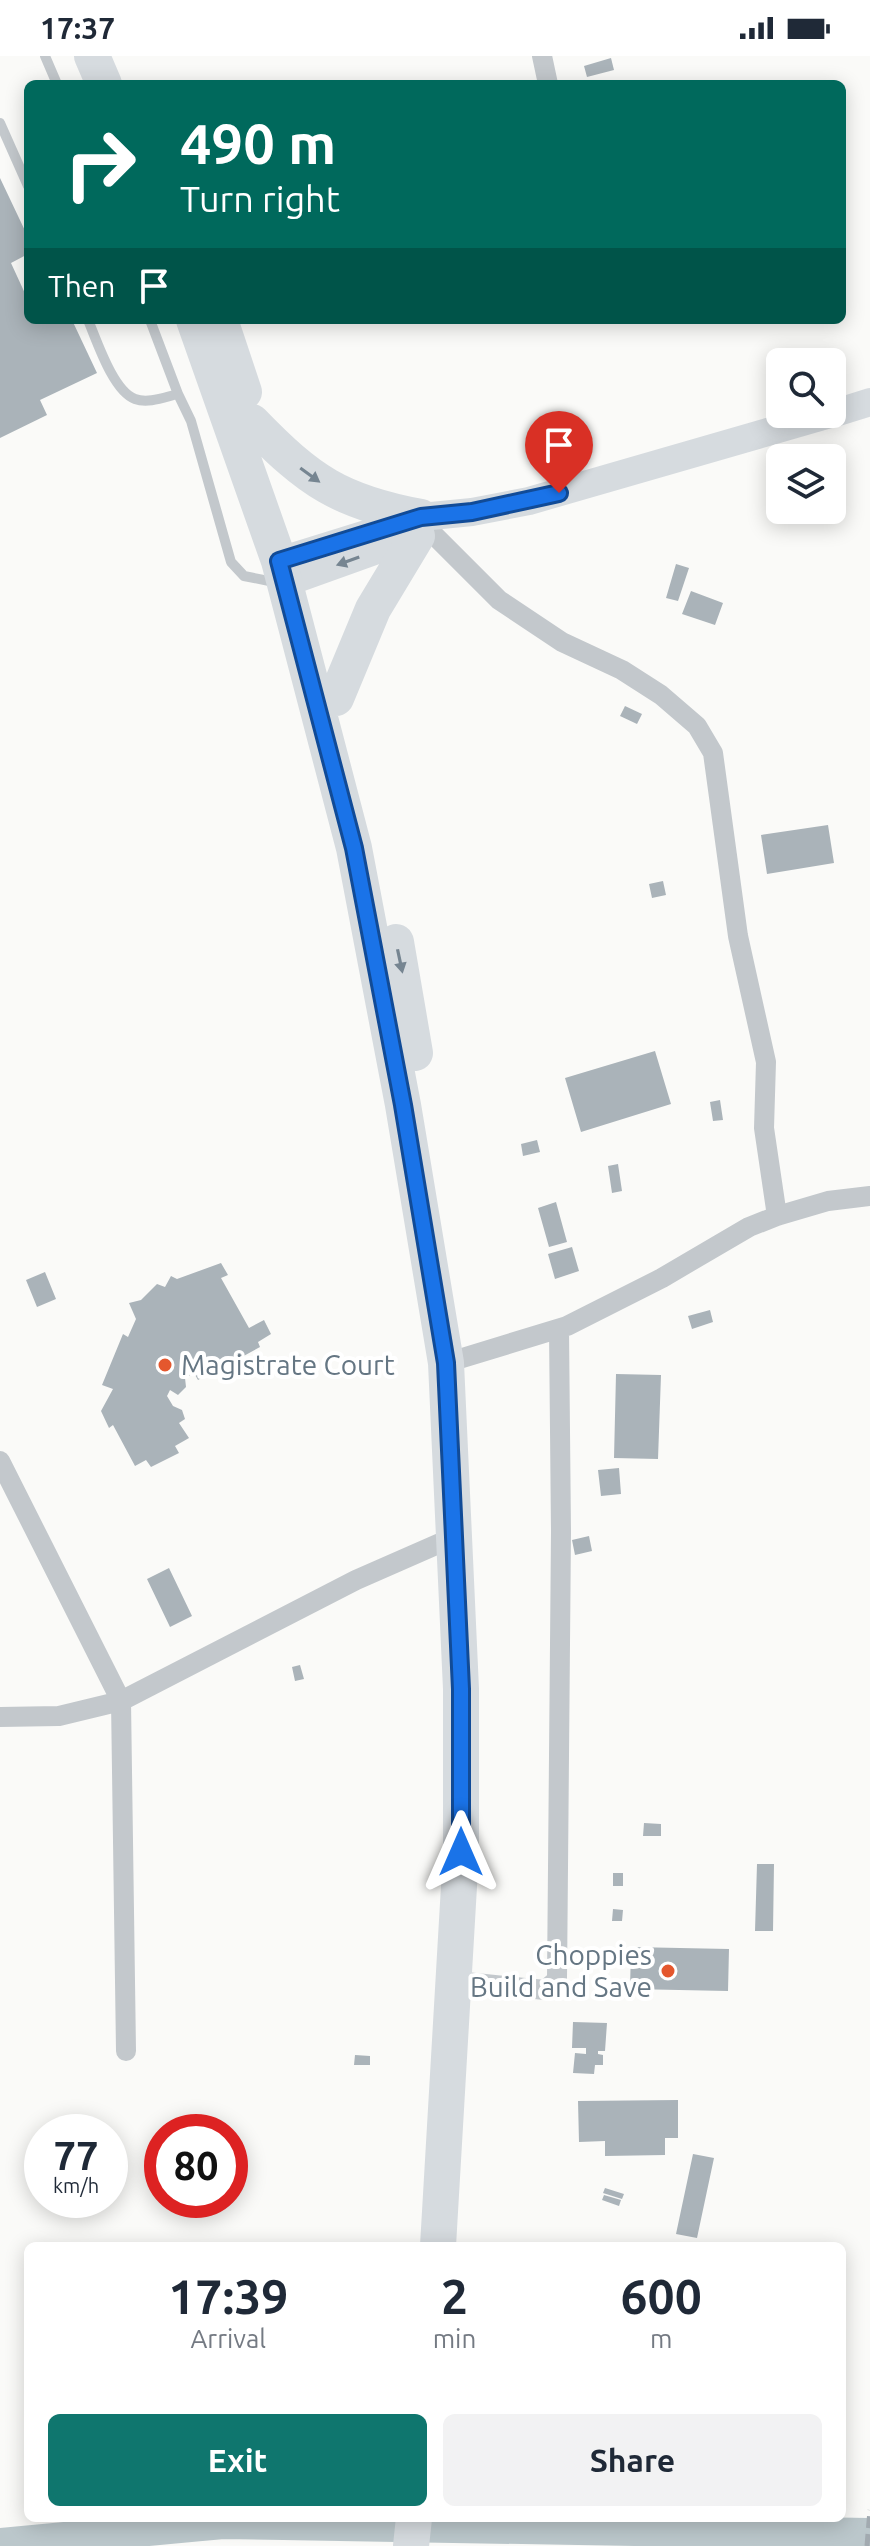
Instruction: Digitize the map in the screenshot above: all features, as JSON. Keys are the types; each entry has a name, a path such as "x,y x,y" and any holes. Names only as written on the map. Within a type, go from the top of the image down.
{"highway":[{"path":"92,56 102,80"},
{"path":"117,56 127,80"},
{"path":"196,324 336,698 377,848 409,1002 435,1202 437,1297"},
{"path":"221,324 252,422 290,570 354,848 437,1297 446,1363 461,1689 456,1981 438,2242"},
{"path":"252,422 300,469 340,495 423,528 373,609 336,698"},
{"path":"411,2546 414,2522"}],"main road":[{"path":"846,409 870,402"},
{"path":"290,570 472,512 529,501 782,428"}],"street":[{"path":"542,56 547,80"},
{"path":"423,528 499,600 562,642 622,670 661,695 697,726 713,753 738,936 766,1062 764,1128 777,1216"},
{"path":"446,1363 559,1329 777,1216 828,1201 870,1196"},
{"path":"456,1981 545,1990 557,1980 561,1532 559,1329"},
{"path":"0,1461 121,1701 126,2051"},
{"path":"0,1717 59,1716 121,1701 356,1580 454,1537"}],"lane":[{"path":"45,56 55,80"},
{"path":"1,130 24,178"},
{"path":"90,324 110,371 125,393 136,400 153,400 178,394"},
{"path":"152,324 191,421 231,562 244,576 258,581 290,570"},
{"path":"244,576 290,570"}],"building":[{"path":"611,58 614,70 587,77 584,66"},
{"path":"0,178 24,229 24,256 11,263 24,291 24,324 74,324 97,373 40,400 47,415 0,438"},
{"path":"676,564 689,568 678,601 666,598"},
{"path":"691,591 723,603 715,625 682,614"},
{"path":"625,706 642,714 637,724 620,716"},
{"path":"828,825 834,863 767,874 761,835"},
{"path":"663,881 666,895 652,898 649,884"},
{"path":"655,1051 671,1104 581,1132 565,1078"},
{"path":"720,1100 723,1120 713,1121 710,1102"},
{"path":"537,1140 540,1152 523,1156 521,1144"},
{"path":"618,1164 622,1191 612,1193 608,1166"},
{"path":"556,1202 567,1242 549,1247 538,1208"},
{"path":"572,1247 579,1271 555,1279 548,1254"},
{"name":"Magistrate Court","path":"221,1263 228,1275 221,1278 249,1328 264,1320 271,1334 258,1342 260,1347 240,1358 237,1353 233,1364 225,1367 218,1364 221,1367 198,1380 194,1373 185,1378 186,1387 178,1395 170,1390 167,1396 173,1406 182,1410 185,1419 179,1423 189,1438 175,1446 179,1453 151,1467 146,1460 135,1466 113,1425 109,1428 101,1411 113,1389 102,1385 123,1334 128,1337 136,1319 129,1303 141,1300 157,1284 165,1287 171,1276 177,1279"},
{"path":"45,1272 56,1299 37,1307 26,1280"},
{"path":"710,1310 713,1322 692,1329 688,1316"},
{"path":"616,1374 661,1375 658,1459 614,1458"},
{"path":"619,1468 621,1494 601,1496 598,1470"},
{"path":"589,1536 592,1551 575,1555 572,1540"},
{"path":"169,1568 192,1616 170,1627 147,1579"},
{"path":"300,1665 304,1679 295,1681 292,1667"},
{"path":"644,1823 661,1824 661,1836 643,1836"},
{"path":"757,1864 774,1864 773,1931 755,1931"},
{"path":"613,1873 623,1873 623,1886 613,1886"},
{"path":"613,1909 623,1910 622,1921 612,1921"},
{"path":"631,1947 729,1949 728,1991 630,1989"},
{"path":"573,2022 607,2023 605,2051 598,2051 603,2055 603,2065 595,2065 594,2074 573,2073 575,2053 586,2054 586,2048 572,2048"},
{"path":"355,2055 370,2056 370,2065 354,2065"},
{"path":"678,2100 678,2138 665,2138 665,2155 605,2156 605,2141 579,2142 578,2101"},
{"path":"693,2154 714,2158 697,2238 676,2234"},
{"path":"605,2188 624,2194 622,2199 603,2193"},
{"path":"604,2195 621,2200 619,2206 602,2200"}],"waterway":[{"path":"0,2544 223,2523 870,2534"}],"railway":[{"path":"867,2546 870,2510"}],"place":[{"name":"Magistrate Court","path":"165,1365"},
{"name":"Choppies Build and Save","path":"668,1971"}],"route":[{"path":"461,1852 461,1689 446,1363 437,1297 354,848 279,561 421,517 472,512 559,493"}]}
